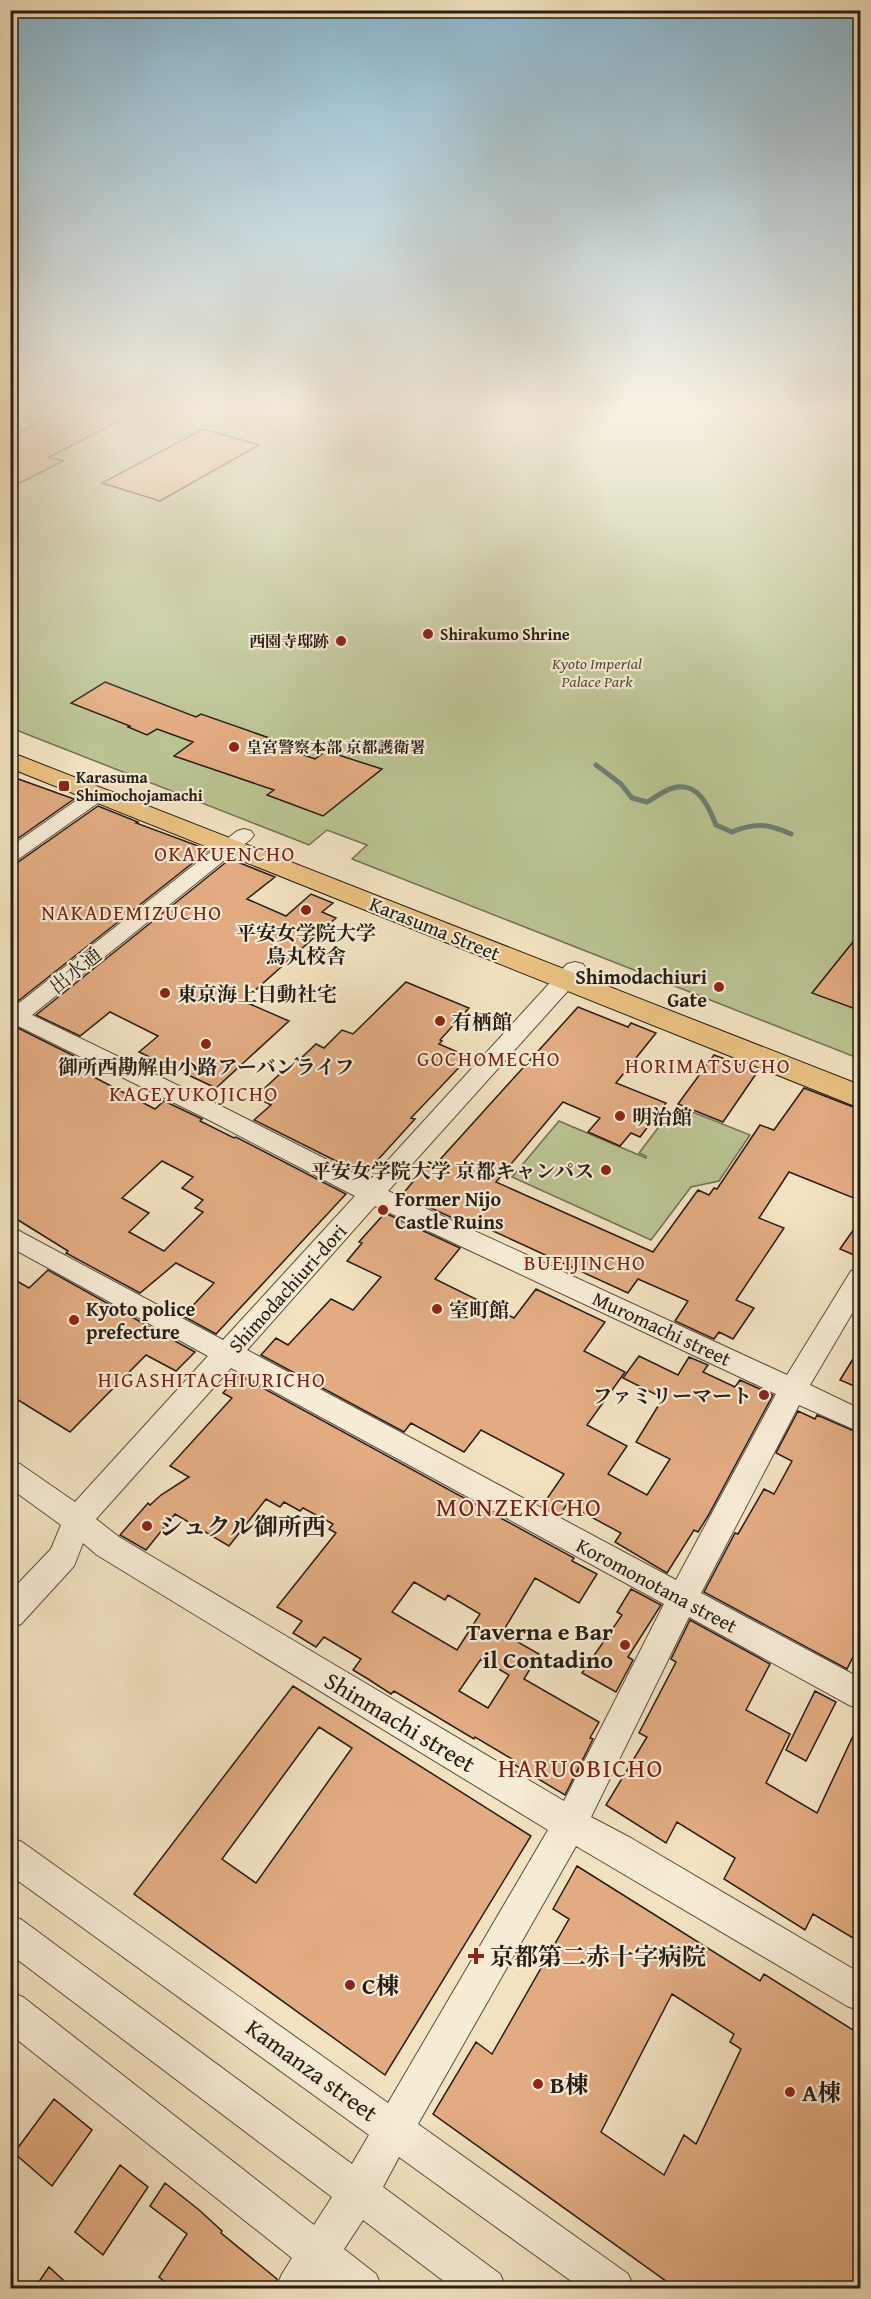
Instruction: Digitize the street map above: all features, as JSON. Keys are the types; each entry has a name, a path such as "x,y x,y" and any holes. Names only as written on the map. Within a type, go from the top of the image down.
{"highway":[{"name":"Karasuma Street","path":"10,744 861,1097"},
{"name":"Karasuma Street","path":"10,759 98,794 238,840"},
{"name":"Karasuma Street","path":"570,975 861,1079"}],"street":[{"path":"10,856 98,794"},
{"name":"出水通","path":"13,1017 238,840"},
{"name":"Shimodachiuri-dori","path":"10,1614 63,1557 77,1520 570,975"},
{"name":"Muromachi street","path":"13,1017 219,1115 372,1193 861,1421"},
{"name":"Koromonotana street","path":"10,1235 208,1346 228,1353 861,1694"},
{"path":"296,2289 358,2192 570,1824 682,1599 793,1389 861,1278"},
{"name":"Shinmachi street","path":"10,1473 50,1498 107,1545 570,1824 619,1850 861,1993"},
{"name":"Kamanza street","path":"10,1854 614,2289"},
{"path":"10,1932 486,2289"},
{"path":"10,2010 362,2289"}],"green space":[{"name":"Kyoto Imperial Palace Park","path":"10,516 860,516 860,1059 352,859 367,845 327,830 309,845 11,728"},
{"path":"680,1107 750,1135 719,1181 691,1187 651,1240 512,1177 559,1121 646,1158 639,1153 661,1124 666,1126"}],"building":[{"path":"105,682 196,717 201,714 275,740 270,743 315,759 326,751 382,769 323,816 267,795 274,790 174,756 193,742 157,729 147,735 71,703"},
{"path":"10,776 74,799 10,844"},
{"path":"98,806 138,822 136,823 209,850 13,1005 10,1004 10,864 18,862"},
{"path":"230,859 275,877 247,899 286,916 311,894 333,903 322,912 336,918 243,1001 289,1021 216,1088 139,1052 158,1036 110,1012 80,1036 36,1015"},
{"path":"861,932 861,1011 812,993"},
{"path":"406,982 469,1008 439,1044 469,1057 411,1118 415,1119 364,1175 254,1120 271,1105 255,1097 297,1058 299,1060 316,1044 324,1048 342,1030 353,1034"},
{"path":"578,1007 628,1027 631,1023 656,1033 616,1083 666,1103 640,1137 631,1133 620,1146 588,1132 600,1118 563,1102 496,1182 653,1252 698,1190 709,1195 714,1188 717,1189 760,1125 774,1130 804,1088 861,1110 861,1201 789,1172 759,1218 784,1228 736,1300 754,1308 733,1339 719,1332 714,1339 675,1321 688,1301 638,1279 628,1293 480,1225 477,1229 402,1195 429,1162 435,1165"},
{"path":"18,1028 100,1069 92,1076 155,1109 164,1101 346,1194 216,1334 183,1316 214,1283 176,1263 140,1293 66,1253 68,1251 10,1215 10,1033","holes":["162,1161 193,1177 182,1188 203,1200 195,1208 203,1212 164,1251 129,1232 149,1213 122,1198"]},
{"path":"714,1055 758,1071 723,1122 678,1104"},
{"path":"385,1213 460,1248 435,1279 514,1318 536,1289 605,1322 584,1351 625,1372 587,1425 627,1446 608,1474 647,1495 670,1459 636,1442 663,1398 623,1378 639,1356 678,1375 689,1357 708,1365 703,1372 735,1387 740,1380 773,1395 708,1516 698,1532 694,1530 667,1573 615,1542 621,1533 567,1504 560,1515 542,1506 564,1474 481,1430 464,1452 411,1423 404,1432 261,1355 276,1338 288,1345 331,1299 353,1310 381,1277 347,1261 362,1243 359,1242"},
{"path":"861,1219 861,1258 840,1249"},
{"name":"Kyoto police prefecture","path":"48,1270 195,1352 176,1371 146,1355 70,1432 10,1395 10,1277 29,1288"},
{"path":"861,1346 861,1389 840,1380"},
{"path":"239,1375 574,1558 572,1561 597,1574 579,1603 535,1578 502,1633 539,1654 524,1679 599,1722 565,1795 510,1762 512,1759 475,1737 474,1739 394,1691 391,1694 353,1670 361,1659 324,1637 316,1647 293,1633 302,1621 277,1607 336,1533 329,1529 333,1524 303,1508 300,1511 284,1502 280,1507 266,1499 229,1546 175,1514 146,1550 120,1535 148,1503 150,1505 189,1477 170,1466 232,1398 223,1393","holes":["414,1582 445,1600 448,1595 480,1614 457,1650 392,1612","481,1659 509,1675 488,1708 459,1691"]},
{"path":"798,1411 815,1419 817,1415 861,1434 861,1661 853,1657 847,1669 704,1592 735,1533 738,1534 764,1489 774,1494 792,1461 776,1453"},
{"path":"631,1589 661,1605 628,1657 633,1660 616,1692 582,1673 622,1615 617,1612"},
{"path":"690,1620 770,1664 746,1710 790,1734 766,1783 817,1813 861,1719 861,1937 855,1934 853,1938 813,1914 805,1930 724,1879 735,1858 677,1822 666,1843 606,1805 647,1737 639,1733 676,1662 671,1659"},
{"name":"C棟","path":"293,1686 531,1836 385,2075 134,1894","holes":["319,1727 352,1748 256,1883 222,1859"]},
{"path":"815,1691 836,1702 806,1761 786,1750"},
{"path":"577,1866 760,1981 764,1974 861,2035 861,2289 677,2289 433,2114 476,2042 492,2054 569,1919 553,1909","holes":["672,1994 734,2034 730,2042 741,2049 696,2144 684,2135 664,2175 601,2132"]},
{"path":"54,2099 92,2130 52,2186 14,2153"},
{"path":"120,2165 148,2187 103,2255 75,2232"},
{"path":"165,2183 277,2279 274,2289 173,2289 159,2277 187,2234 150,2206"},
{"path":"49,2267 73,2289 34,2289"}],"waterway":[{"path":"596,765 621,784 632,798 647,802 670,789 689,788 701,797 716,825 732,832 762,825 791,834"}],"place":[{"name":"Shirakumo Shrine","path":"428,634"},
{"name":"西園寺邸跡","path":"341,641"},
{"name":"皇宮警察本部 京都護衛署","path":"234,747"},
{"name":"Karasuma Shimochojamachi","path":"64,786"},
{"name":"平安女学院大学 鳥丸校舎","path":"306,910"},
{"name":"Shimodachiuri Gate","path":"719,987"},
{"name":"東京海上日動社宅","path":"165,993"},
{"name":"有栖館","path":"440,1021"},
{"name":"御所西勘解由小路アーバンライフ","path":"206,1044"},
{"name":"明治館","path":"620,1116"},
{"name":"平安女学院大学 京都キャンパス","path":"606,1170"},
{"name":"Former Nijo Castle Ruins","path":"383,1210"},
{"name":"室町館","path":"437,1309"},
{"name":"Kyoto police prefecture","path":"74,1320"},
{"name":"ファミリーマート","path":"764,1395"},
{"name":"シュクル御所西","path":"147,1526"},
{"name":"Taverna e Bar il Contadino","path":"625,1645"},
{"name":"京都第二赤十字病院","path":"476,1956"},
{"name":"C棟","path":"350,1985"},
{"name":"B棟","path":"538,2084"},
{"name":"A棟","path":"790,2092"}],"district":[{"name":"OKAKUENCHO","path":"225,853"},
{"name":"NAKADEMIZUCHO","path":"132,912"},
{"name":"GOCHOMECHO","path":"489,1058"},
{"name":"HORIMATSUCHO","path":"708,1065"},
{"name":"KAGEYUKOJICHO","path":"194,1093"},
{"name":"BUEIJINCHO","path":"585,1262"},
{"name":"HIGASHITACHIURICHO","path":"212,1379"},
{"name":"MONZEKICHO","path":"519,1506"},
{"name":"HARUOBICHO","path":"581,1767"}]}
